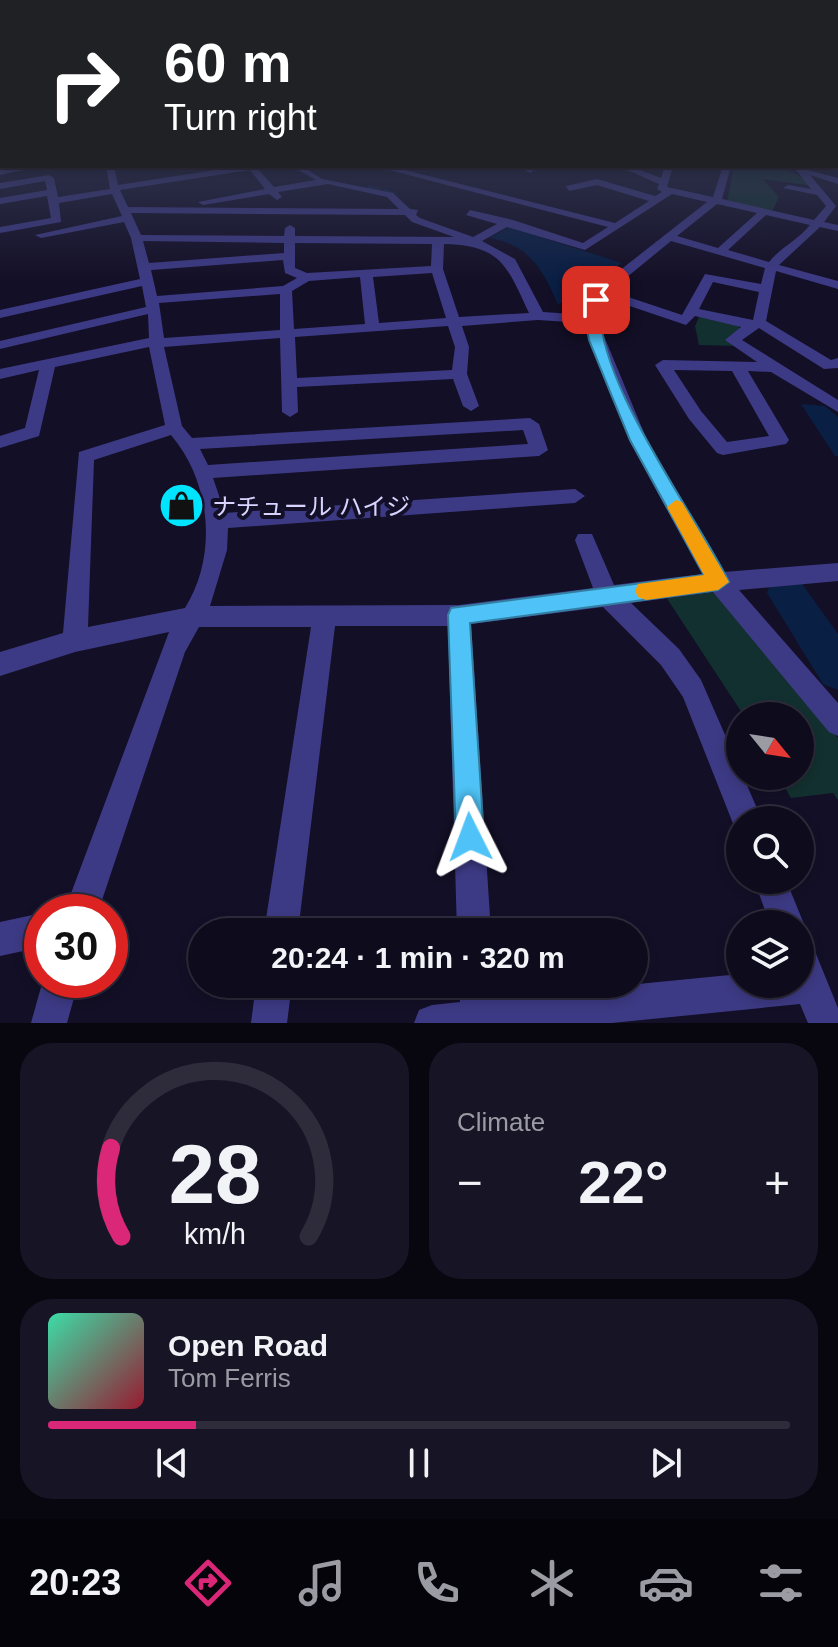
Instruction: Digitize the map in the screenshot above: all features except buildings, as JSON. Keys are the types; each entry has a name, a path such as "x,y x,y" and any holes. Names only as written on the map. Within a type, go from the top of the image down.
{"street":[{"path":"1,236 57,220 50,187"},
{"path":"87,894 174,647 193,617 216,550 218,521 202,472 181,436 156,342 149,289 137,238 116,187"},
{"path":"1,236 120,202 162,187"},
{"path":"194,187 205,207"},
{"path":"269,187 289,211 289,270 306,277 437,269"},
{"path":"205,207 296,187"},
{"path":"353,187 390,195 416,220 477,240 511,262 547,316"},
{"path":"457,187 616,226"},
{"path":"569,188 575,187"},
{"path":"613,187 657,200"},
{"path":"470,213 509,222 585,247 657,200 666,187"},
{"path":"668,187 715,201 838,228"},
{"path":"720,187 715,201 601,292 592,319 596,340 638,440 718,582 838,723"},
{"path":"815,187 834,207 771,267 756,324 732,340 838,407"},
{"path":"788,188 820,193"},
{"path":"0,201 52,197 289,211 411,213"},
{"path":"720,252 764,212"},
{"path":"137,238 438,242 477,240 509,222"},
{"path":"668,237 838,285"},
{"path":"438,242 437,269 462,347 459,374 471,406"},
{"path":"0,314 149,289 289,256"},
{"path":"366,273 372,327"},
{"path":"0,345 149,289 286,290 306,277"},
{"path":"601,292 686,321 709,277 765,289"},
{"path":"286,290 290,412"},
{"path":"690,311 756,324 829,366 838,363"},
{"path":"0,374 156,342 547,316 592,319"},
{"path":"0,442 33,432 48,364"},
{"path":"736,364 780,440 723,449 695,415 663,365 736,364 772,367"},
{"path":"287,383 459,374"},
{"path":"75,641 85,456 181,436 530,424 539,450 202,472"},
{"path":"218,521 575,496"},
{"path":"585,540 607,595 670,657 692,689 741,806"},
{"path":"0,664 75,641 193,617 459,615 718,582 838,572"},
{"path":"459,615 473,918"},
{"path":"283,918 324,618"},
{"path":"0,939 24,934"},
{"path":"432,1023 478,1008 726,979"},
{"path":"814,991 826,1023"},
{"path":"49,1023 56,998"},
{"path":"269,1023 272,998"}],"green space":[{"path":"730,187 770,187 779,197 772,211 727,201"},
{"path":"700,315 738,325 740,329 735,346 699,345 695,326"},
{"path":"721,593 809,702 735,702 666,597"},
{"path":"814,708 838,738 838,800 833,793 791,798 786,790 814,790"}],"water":[{"path":"509,227 622,263 595,280 579,306 562,302 558,305 541,270 525,253 503,241 489,238"},
{"path":"801,404 825,406 838,417 838,456 835,456"}],"waterway":[{"path":"369,187 379,189"},
{"path":"384,190 394,194"},
{"path":"786,593 838,669"}],"slow traffic":[{"path":"646,591 718,582 676,507"}],"place":[{"name":"ナチュール ハイジ","path":"181,506"}],"route":[{"path":"470,837 459,615 718,582 638,440 618,394 592,324 596,300"}]}
